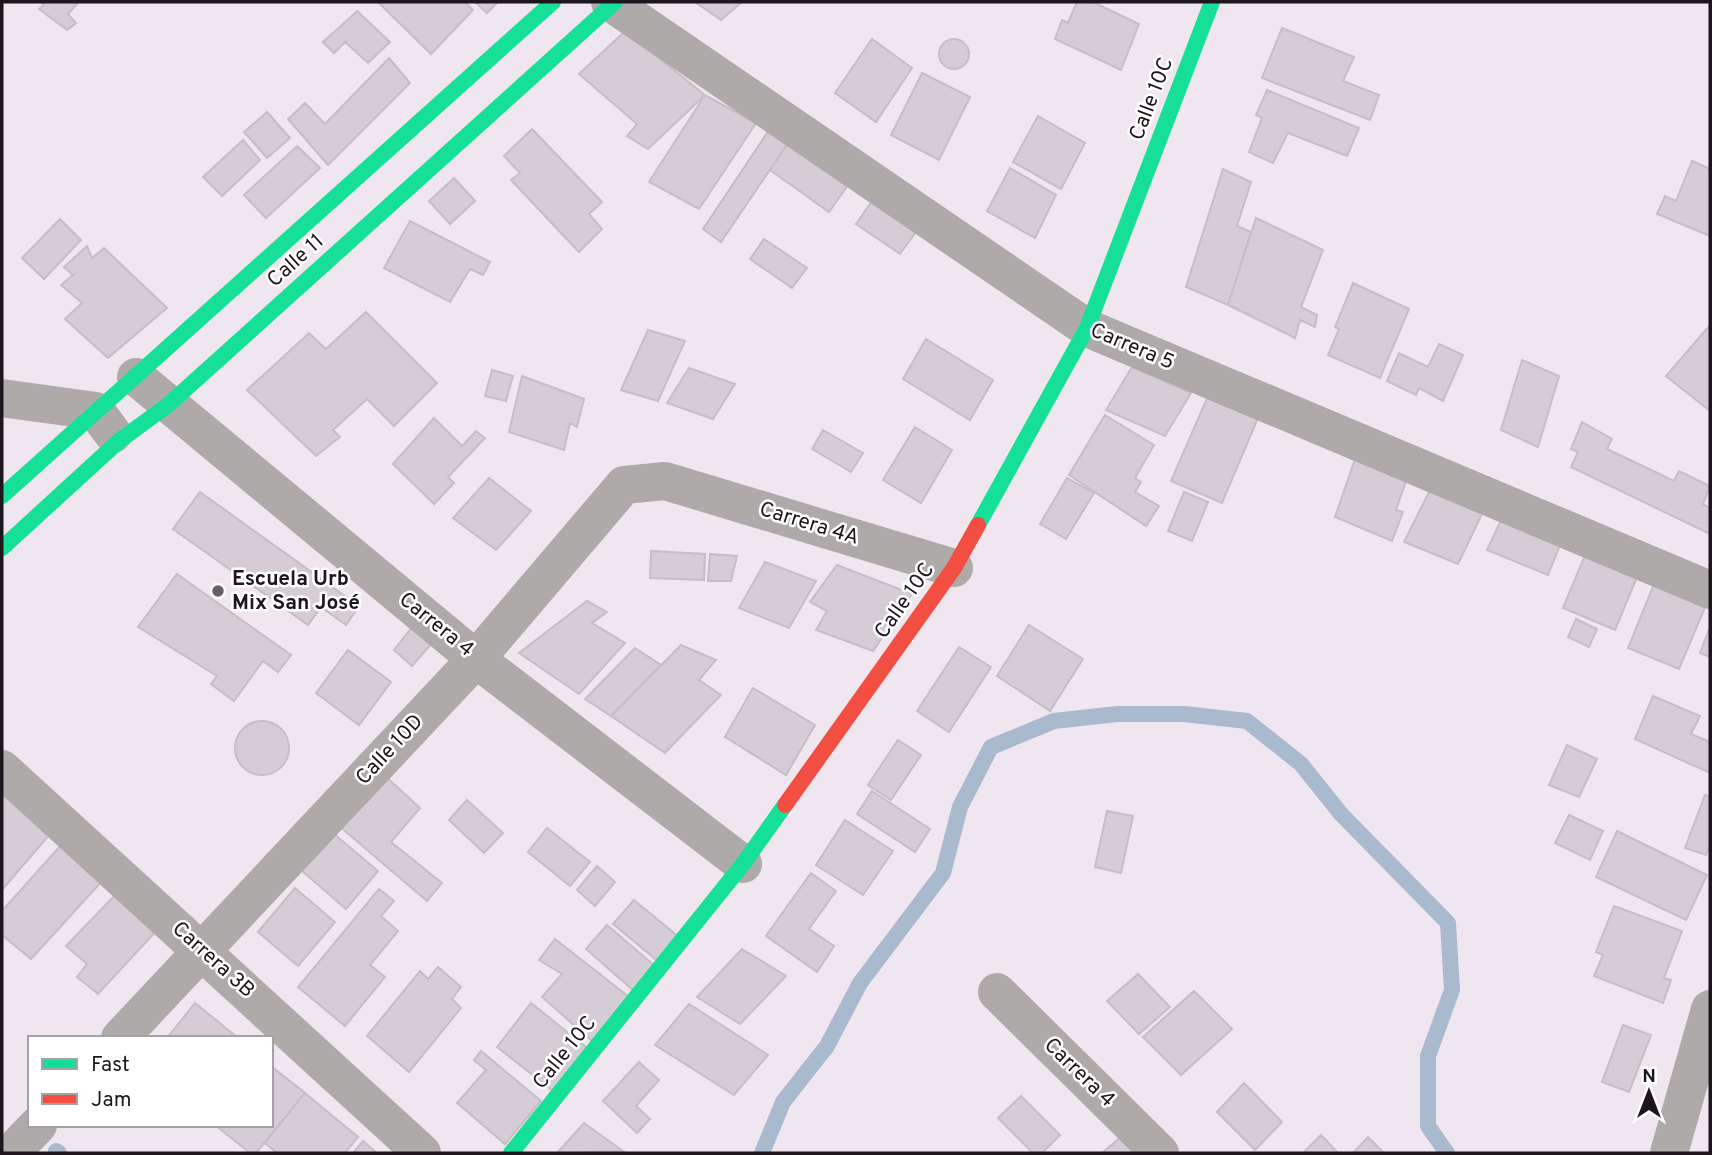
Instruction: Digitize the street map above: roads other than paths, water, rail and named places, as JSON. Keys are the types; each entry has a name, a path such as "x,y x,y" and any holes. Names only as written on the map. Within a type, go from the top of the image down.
{"street":[{"name":"Calle 11","path":"2,496 553,2"},
{"name":"Calle 11","path":"2,548 119,442 169,405 612,2"},
{"name":"Carrera 5","path":"612,2 1087,328 1710,590"},
{"name":"Calle 10C","path":"511,1153 743,864 954,568 1087,328 1212,2"},
{"name":"Carrera 4","path":"136,377 476,659 743,864"},
{"path":"2,398 96,411 119,442"},
{"name":"Carrera 4A","path":"665,481 954,568"},
{"name":"Calle 10D","path":"122,1036 476,659 624,485 665,481"},
{"name":"Carrera 3B","path":"2,769 422,1153"},
{"name":"Carrera 4","path":"997,992 1160,1153"},
{"path":"1668,1153 1710,1009"},
{"path":"11,1153 36,1127"}],"waterway":[{"path":"762,1153 783,1102 827,1046 860,983 943,873 960,807 991,747 1054,721 1117,714 1184,714 1247,721 1301,764 1341,814 1448,923 1452,990 1428,1056 1428,1126 1447,1153"}],"place":[{"name":"Escuela Urb Mix San José","path":"218,591"}]}
